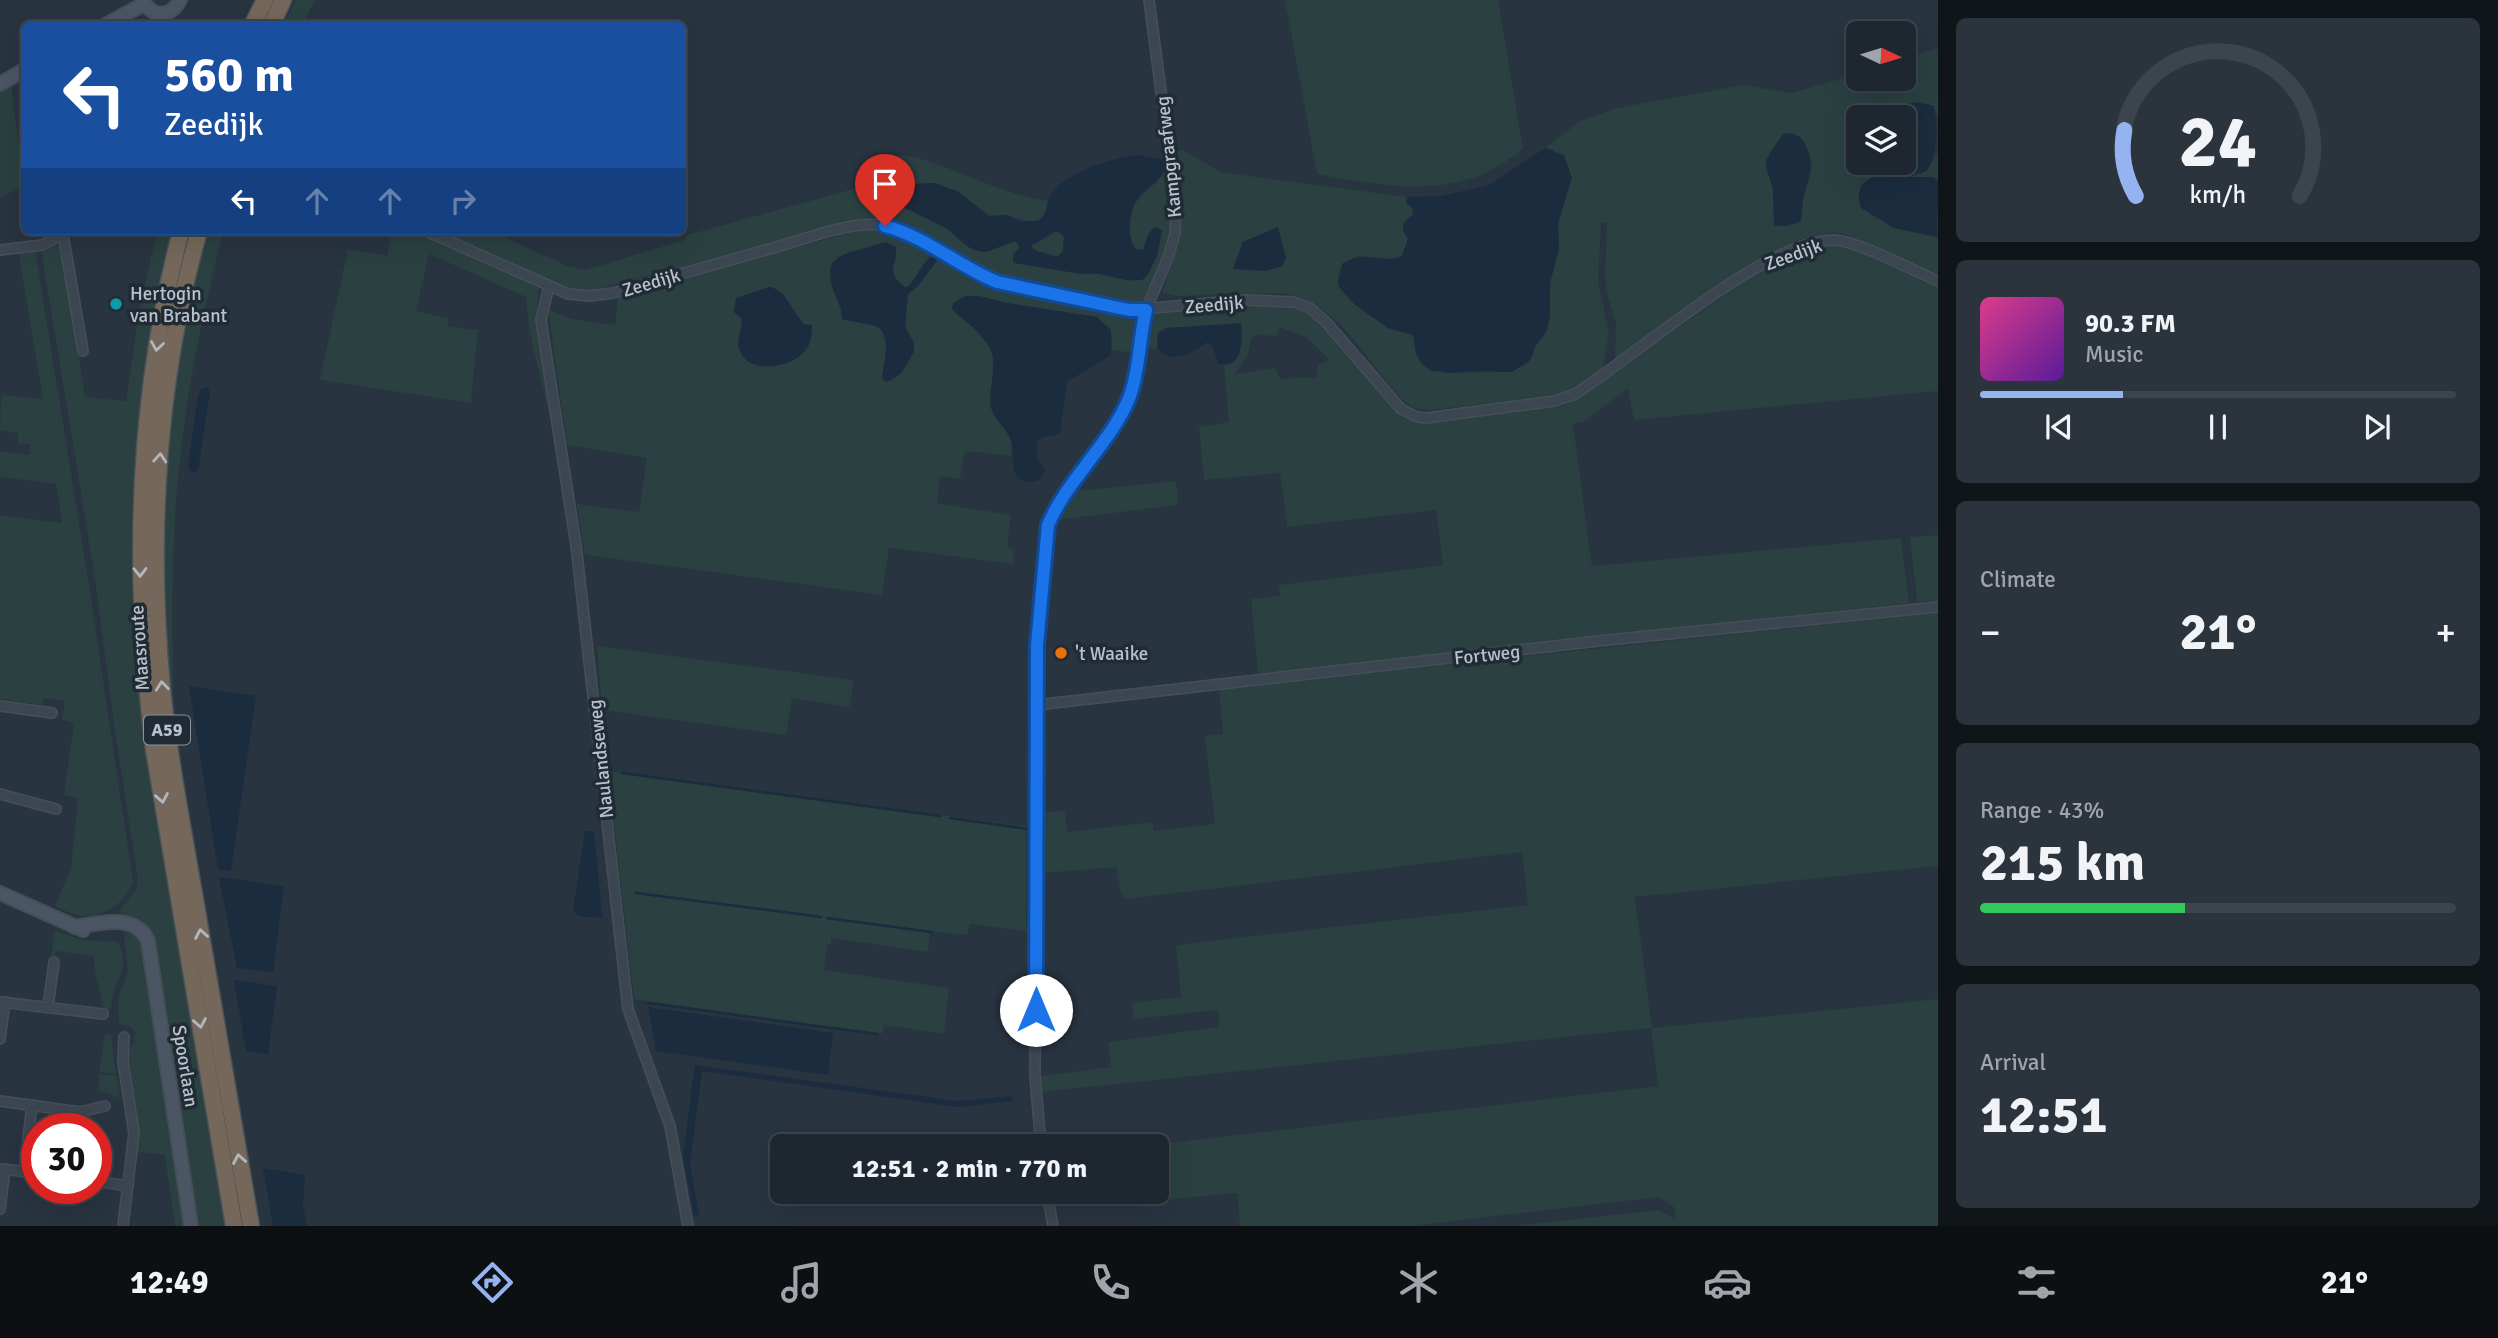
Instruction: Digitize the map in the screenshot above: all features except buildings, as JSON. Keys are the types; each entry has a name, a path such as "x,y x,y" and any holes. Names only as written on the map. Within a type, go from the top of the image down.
{"highway":[{"path":"254,21 265,0"},
{"path":"274,21 284,0"},
{"name":"Maasroute","path":"180,235 163,307 146,423 140,515 141,614 154,750 234,1226"},
{"name":"Maasroute","path":"198,235 176,331 162,425 156,514 157,614 169,748 251,1226"}],"main road":[{"path":"112,21 143,2 148,9 161,14 174,10 180,0"},
{"path":"0,83 21,72"},
{"name":"Spoorlaan","path":"0,893 75,927 120,921 139,928 148,941 191,1226"}],"street":[{"name":"Kampgraafweg","path":"1040,1134 1035,1076 1038,622 1048,525 1055,507 1129,398 1146,310 1169,255 1177,219 1149,0"},
{"name":"Zeedijk","path":"435,235 548,286 579,296 604,295 860,225 885,226 911,234 978,274 997,282 1129,310 1246,300 1294,302 1310,308 1326,322 1401,409 1417,417 1426,418 1555,401 1574,394 1734,281 1769,261 1821,241 1842,241 1938,281"},
{"path":"0,250 41,245 59,235"},
{"path":"65,235 83,351"},
{"name":"Naulandseweg","path":"548,286 541,320 543,339 576,545 628,1009 670,1126 688,1226"},
{"name":"Fortweg","path":"1036,705 1587,642 1938,607"},
{"path":"0,706 52,713"},
{"path":"0,794 56,809"},
{"path":"48,1007 54,962"},
{"path":"0,1038 2,1002 103,1014"},
{"path":"123,1226 134,1133 123,1062 124,1037"},
{"path":"0,1101 80,1112 104,1106"},
{"path":"31,1113 32,1105"},
{"path":"0,1209 3,1169 21,1172"},
{"path":"112,1184 128,1186"},
{"path":"1049,1204 1053,1226"}],"green space":[{"path":"296,0 315,0 304,21 286,21"},
{"path":"1285,0 1498,0 1523,149 1487,172 1446,184 1403,186 1317,174"},
{"path":"1938,48 1938,114 1916,114 1916,105 1846,105 1846,175 1883,175 1875,176 1865,183 1860,198 1861,208 1894,228 1938,237 1938,274 1848,235 1815,235 1787,245 1724,281 1615,360 1616,324 1605,276 1607,223 1601,223 1598,282 1609,332 1603,368 1577,386 1553,397 1429,410 1411,407 1337,322 1320,308 1300,298 1278,293 1176,296 1162,293 1177,249 1181,224 1176,151 1185,151 1220,172 1407,197 1406,203 1412,208 1413,215 1406,219 1404,230 1408,239 1402,256 1395,259 1358,256 1340,268 1338,282 1362,310 1388,328 1414,335 1417,356 1430,368 1441,372 1470,373 1524,366 1544,337 1550,283 1559,248 1558,223 1564,202 1554,150 1545,148 1580,121 1617,108 1743,85 1791,93 1846,77 1846,91 1916,91 1916,55","holes":["1783,134 1812,161 1801,221 1787,226 1774,226 1773,189 1766,167 1770,152","1277,228 1280,241 1233,268 1243,242"]},
{"path":"11,83 21,163 21,188 0,197 0,89"},
{"path":"1938,152 1938,180 1932,177 1910,177 1927,170"},
{"path":"899,156 923,160 1012,193 1049,201 1046,211 1038,221 1004,215 989,216 959,192 934,183 913,184 901,176 891,177 887,194 898,205 946,228 976,251 989,251 1015,241 1020,247 1013,255 1015,263 1135,281 1147,276 1157,256 1162,230 1145,243 1143,250 1135,249 1130,233 1132,211 1140,197 1166,168 1169,226 1160,266 1148,294 1143,300 1132,305 1007,280 985,271 903,225 884,220 863,221 589,291 567,290 444,235 499,235 568,266 585,270 685,240 687,235 890,179 891,161"},
{"path":"861,230 886,230 936,256 929,258 909,286 905,287 893,270 896,257 886,242 848,252 832,263 831,278 842,319 875,326 884,335 886,350 882,379 891,381 901,373 911,357 912,345 905,322 908,294 918,286 938,259 1006,289 1124,313 1136,324 1135,353 1112,350 1112,335 1097,317 979,296 959,298 956,314 975,328 991,350 992,410 1011,440 1012,456 965,451 960,479 940,476 937,503 1011,515 1007,546 1014,551 1013,564 889,548 882,595 585,555 577,504 639,512 647,458 567,445 548,309 571,319 615,325 618,295","holes":["788,302 804,324 809,345 798,357 783,364 738,346 742,318"]},
{"path":"1057,231 1064,236 1063,251 1057,257 1037,251 1031,246"},
{"path":"156,235 173,235 155,315 141,400 131,529 132,614 139,696 156,820 226,1226 196,1226 151,933 140,920 121,918 121,908 136,890 138,879 96,586 41,248 55,244 62,247 85,397 126,401 139,312"},
{"path":"206,235 223,235 194,365 179,468 174,529 174,720 167,659 163,535 172,412 193,290"},
{"path":"385,235 422,235 539,288 539,335 549,414 529,329 526,297 429,254 416,311 448,318 448,326 478,330 471,403 320,380 348,249 387,256 391,238"},
{"path":"1830,242 1857,250 1938,283 1938,391 1634,420 1628,389 1583,422 1573,424 1592,566 1901,538 1909,603 1258,674 1251,599 1280,596 1279,585 1443,565 1436,510 1287,527 1280,473 1204,480 1199,427 1229,422 1224,365 1230,364 1242,339 1157,338 1157,348 1146,349 1152,312 1275,303 1309,310 1411,418 1552,408 1563,406 1584,393 1761,270 1805,248","holes":["1279,327 1306,337 1330,360 1318,365 1317,377 1280,379 1275,368 1235,374 1247,357 1252,337 1277,336"]},
{"path":"35,249 133,881 125,897 111,909 85,916 55,906 71,868 78,798 64,795 74,723 62,720 65,701 43,698 42,705 0,699 0,515 62,523 56,484 0,477 0,451 29,455 30,445 18,443 18,433 0,431 1,395 43,399 18,251"},
{"path":"1175,481 1177,505 1057,520 1076,491"},
{"path":"1938,535 1938,601 1917,602 1910,537"},
{"path":"1938,613 1938,866 1635,897 1652,1028 1938,999 1938,1226 1515,1226 1659,1210 1675,1219 1674,1207 1659,1197 1412,1226 1240,1226 1237,1193 1171,1199 1169,1143 1658,1086 1651,1028 1041,1092 1041,1076 1111,1067 1108,1042 1219,1027 1218,1010 1133,1019 1132,1003 1181,997 1176,945 1528,905 1522,852 1126,899 1121,894 1116,867 1043,873 1043,813 1065,810 1067,832 1153,822 1154,831 1215,824 1205,736 1223,734 1219,688"},
{"path":"597,646 854,680 849,707 792,698 786,735 602,710"},
{"path":"608,771 1031,827 1032,932 970,924 967,935 930,931 928,952 831,938 831,944 827,944 824,970 949,988 944,1034 884,1025 883,1033 877,1034 634,999"},
{"path":"55,931 83,940 118,942 123,965 110,1011 103,1011 94,956 56,951 54,957 51,957"},
{"path":"123,933 136,935 142,941 187,1226 175,1226 165,1155 138,1152 137,1124 127,1054 134,1042 135,1033 131,1027 119,1024 118,998 128,972 124,935 131,939"},
{"path":"105,1034 111,1035 116,1074 99,1072"},
{"path":"99,1074 117,1076 120,1095 115,1098 111,1094 98,1091"}],"water":[{"path":"1916,102 1934,106 1936,140 1933,158 1926,171 1916,175 1916,105 1905,105"},
{"path":"1783,134 1798,136 1803,141 1810,159 1810,171 1803,198 1801,221 1787,226 1774,226 1773,189 1766,160"},
{"path":"1545,148 1564,155 1572,178 1558,223 1559,248 1550,283 1550,317 1547,330 1536,345 1530,360 1512,372 1431,371 1416,354 1413,335 1388,328 1353,303 1339,287 1342,264 1364,257 1387,259 1402,256 1408,239 1403,224 1414,214 1406,203 1407,197 1442,196 1489,185"},
{"path":"1127,156 1165,160 1160,178 1141,195 1131,213 1130,233 1135,249 1143,250 1153,229 1156,227 1162,230 1157,256 1147,276 1142,280 1126,280 1015,263 1013,255 1020,247 1015,241 983,252 970,248 946,228 889,200 887,194 891,176 901,175 913,184 934,183 959,192 989,216 1007,215 1018,221 1038,221 1044,215 1052,193 1068,179 1091,167","holes":["1057,231 1064,237 1063,251 1057,257 1031,247"]},
{"path":"1883,175 1915,175 1910,177 1932,177 1938,180 1937,237 1894,228 1861,208 1859,198 1863,184"},
{"path":"1278,227 1286,258 1282,266 1266,271 1233,269 1243,242"},
{"path":"886,242 896,247 892,270 896,279 905,287 909,286 929,258 936,256 938,259 918,286 908,294 905,327 914,343 914,352 901,373 887,382 882,379 886,350 884,335 875,326 842,319 830,274 833,263 841,256"},
{"path":"769,287 785,297 804,324 812,325 811,339 805,351 792,361 773,366 755,365 747,361 739,350 742,319 734,312 736,298"},
{"path":"966,296 1097,317 1111,330 1111,355 1067,382 1060,432 1037,441 1037,458 1045,470 1038,481 1027,482 1016,474 1009,435 991,408 993,363 990,348 978,332 952,309 953,303"},
{"path":"1241,323 1240,352 1233,362 1218,363 1213,347 1208,342 1187,355 1169,357 1157,348 1158,333 1166,328"},
{"path":"207,387 210,392 198,470 195,473 190,471 188,466 198,395 201,389"},
{"path":"189,686 256,696 231,871 218,869"},
{"path":"585,831 594,831 602,918 578,916 573,911"},
{"path":"219,877 284,886 273,972 237,968"},
{"path":"234,980 277,986 268,1054 246,1051"},
{"path":"648,1007 833,1033 828,1075 656,1051"},
{"path":"695,1065 958,1101 1012,1096 1013,1101 957,1107 702,1071 690,1164 699,1215 694,1215 683,1156"},
{"path":"263,1168 305,1175 303,1204 307,1226 273,1226"}],"waterway":[{"path":"622,773 940,816"},
{"path":"950,818 1028,829 1028,927"},
{"path":"636,893 821,917"},
{"path":"827,918 931,932"},
{"path":"648,1003 877,1034"}],"place":[{"name":"Hertogin van Brabant","path":"116,304"},
{"name":"'t Waaike","path":"1061,653"}],"route":[{"path":"885,226 911,234 978,274 997,282 1129,310 1146,310 1129,398 1055,507 1048,525 1037,645 1036,1010"}]}
